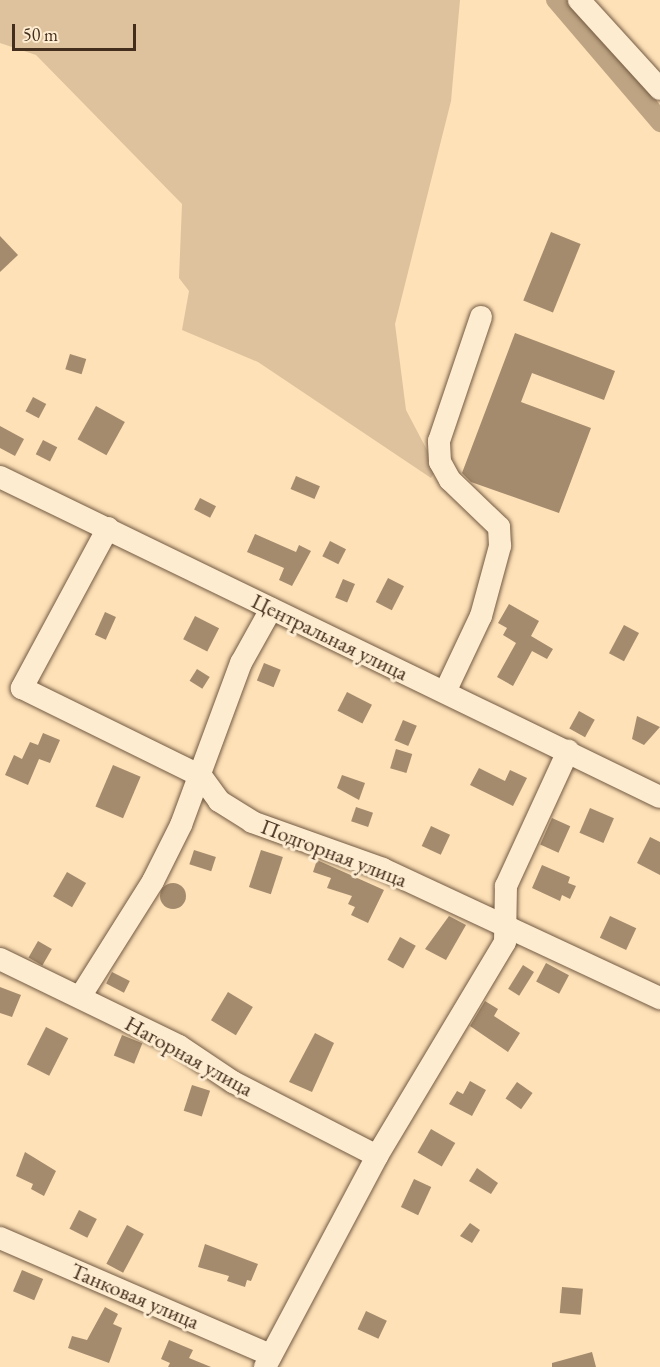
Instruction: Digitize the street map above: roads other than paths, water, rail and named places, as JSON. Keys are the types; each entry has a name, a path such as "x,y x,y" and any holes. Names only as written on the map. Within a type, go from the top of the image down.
{"street":[{"path":"579,0 660,89"},
{"path":"445,692 481,616 500,546 499,527 450,480 440,462 439,441 481,317"},
{"name":"Центральная улица","path":"0,477 660,797"},
{"name":"Подгорная улица","path":"108,528 22,688 201,776 219,801 252,822 383,869 660,998"},
{"path":"80,997 153,881 201,776 241,663 271,609"},
{"path":"268,1361 377,1156 505,942 506,886 568,751"},
{"name":"Нагорная улица","path":"0,959 80,997 377,1156"},
{"name":"Танковая улица","path":"0,1238 268,1361"}],"waterway":[{"path":"555,0 660,123"}]}
